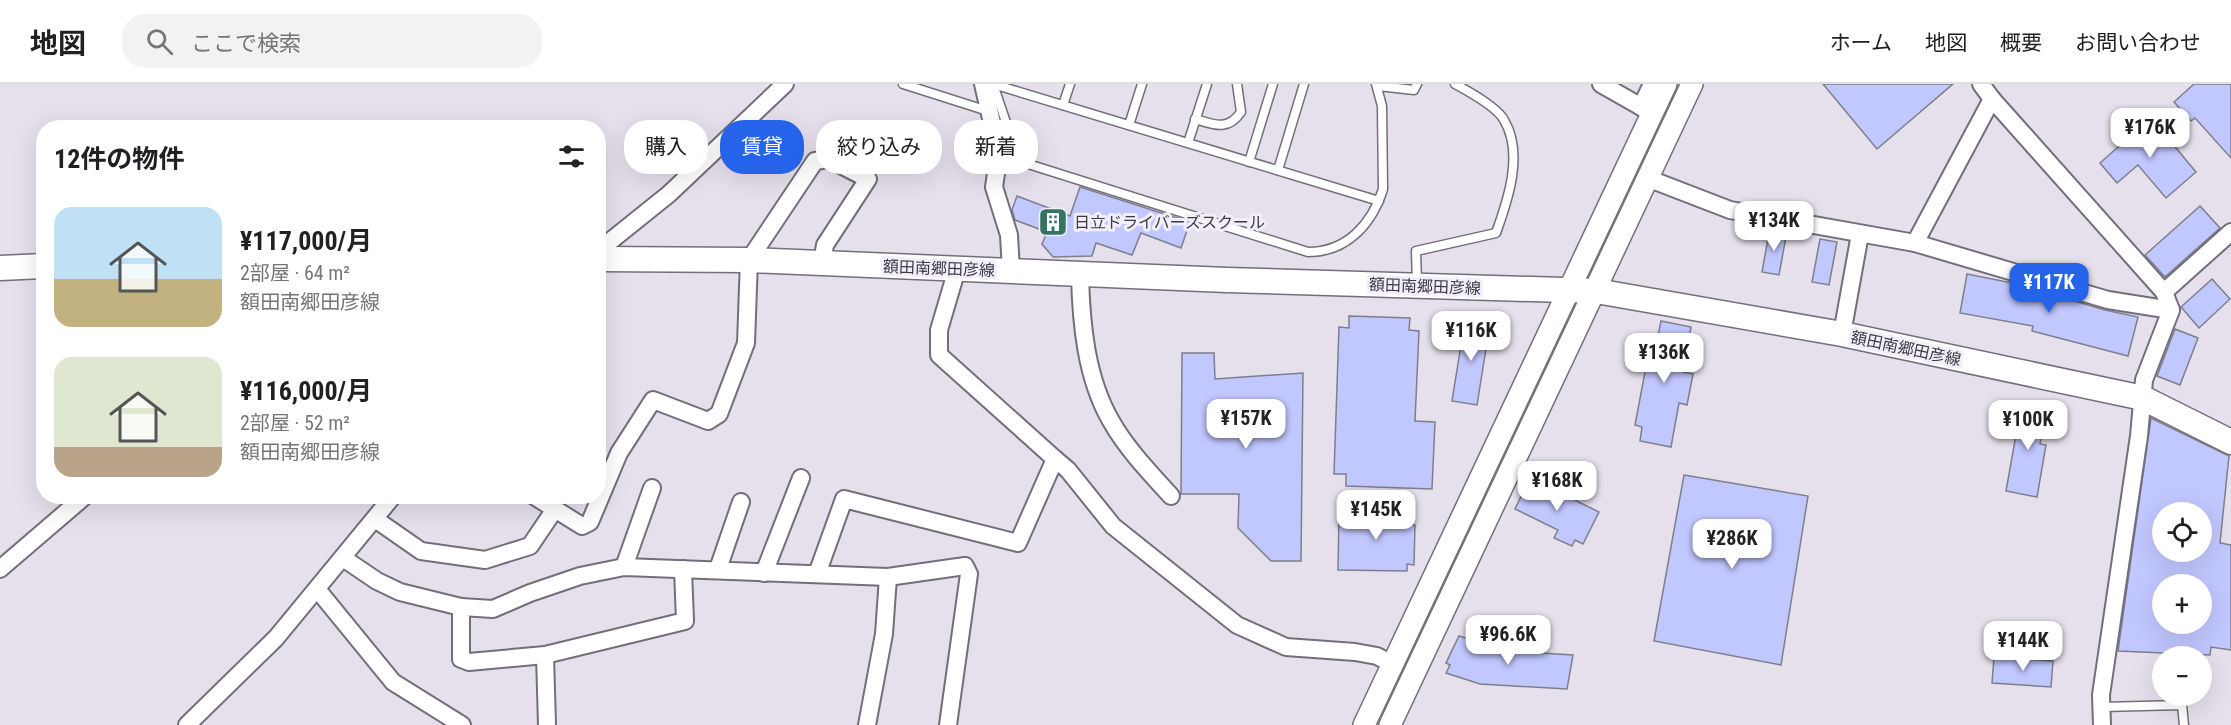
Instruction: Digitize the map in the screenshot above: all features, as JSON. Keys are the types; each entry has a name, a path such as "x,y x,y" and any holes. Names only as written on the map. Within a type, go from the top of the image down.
{"main road":[{"name":"額田南郷田彦線","path":"606,259 749,260 1080,274 1596,291 1842,334 2143,398 2231,442"},
{"path":"0,268 36,266"}],"street":[{"path":"606,245 669,194 785,84"},
{"path":"983,84 999,153 994,187 1009,236 1011,271"},
{"path":"1601,84 1647,110"},
{"path":"1647,110 1652,84"},
{"path":"1364,725 1568,291 1647,110 1666,84"},
{"path":"1390,725 1692,84"},
{"path":"1981,84 2164,292 2171,310 2144,380 2102,707 2102,725"},
{"path":"1915,243 1992,99"},
{"path":"606,484 619,453 653,400 708,421 719,414 746,343 749,260 815,161 829,159 868,179 825,245 822,263"},
{"path":"1647,178 1730,210 1915,243 2108,300 2171,310"},
{"path":"2164,292 2231,232"},
{"path":"1842,334 1860,234"},
{"path":"957,268 939,330 939,355 1068,470 1113,526 1237,624 1286,647 1355,652 1377,656 1392,664"},
{"path":"1080,274 1080,318 1097,393 1111,422 1149,472 1171,496"},
{"path":"818,574 844,499 1018,543 1056,459"},
{"path":"764,573 801,478"},
{"path":"624,567 652,488"},
{"path":"718,569 741,502"},
{"path":"0,569 76,504"},
{"path":"187,725 276,639 387,504"},
{"path":"547,504 582,526 590,522 598,504"},
{"path":"375,519 421,551 485,560 530,546 555,509"},
{"path":"343,558 377,582 400,592 461,607 493,609 530,592 580,576 624,567 888,577 965,566 969,574 948,725"},
{"path":"461,607 461,659 469,662 545,655 685,621 683,569"},
{"path":"867,725 884,634 888,577"},
{"path":"317,589 393,681 462,725"},
{"path":"545,655 547,725"}],"lane":[{"path":"903,84 991,112"},
{"path":"993,84 1379,201"},
{"path":"993,84 1014,146 1028,165 1308,252 1326,252 1351,240 1370,218 1383,189 1382,106 1377,85 1414,90 1417,84"},
{"path":"1063,105 1070,84"},
{"path":"1129,125 1142,84"},
{"path":"1188,143 1207,84"},
{"path":"1195,119 1218,126 1227,126 1234,122 1241,112 1242,101 1237,92 1237,84"},
{"path":"1249,162 1273,84"},
{"path":"1278,170 1304,84"},
{"path":"1417,286 1416,251 1496,233 1508,201 1514,152 1504,119 1455,84"},
{"path":"2102,707 2182,705 2184,725"}],"building":[{"path":"1823,84 1953,84 1877,149"},
{"path":"2194,84 2231,84 2231,158 2195,118 2191,121 2174,102"},
{"path":"2151,118 2196,172 2166,198 2138,165 2117,183 2100,163"},
{"name":"日立ドライバーズスクール","path":"1080,187 1190,222 1181,248 1141,233 1132,255 1096,243 1092,256 1053,257 1042,244 1047,232 1015,220 1012,210 1017,196 1070,216"},
{"path":"2200,206 2220,228 2165,277 2145,255"},
{"path":"1770,228 1787,231 1779,275 1762,272"},
{"path":"1820,239 1837,242 1829,285 1812,282"},
{"path":"1967,274 2012,283 2105,310 2138,317 2128,356 2032,331 2033,326 1960,313"},
{"path":"2212,279 2230,299 2199,328 2181,307"},
{"path":"1349,316 1410,318 1409,330 1419,331 1415,421 1435,422 1432,489 1346,486 1346,474 1334,474 1339,327 1349,328"},
{"path":"1465,320 1490,324 1477,405 1452,401"},
{"path":"1661,321 1691,327 1683,372 1693,374 1687,405 1679,403 1671,447 1640,441 1642,427 1635,425 1652,335 1658,336"},
{"path":"2175,329 2198,338 2180,385 2157,376"},
{"path":"1182,353 1214,353 1215,379 1303,373 1301,561 1271,561 1238,528 1239,494 1181,494"},
{"path":"2022,401 2047,406 2040,444 2046,445 2037,497 2006,491"},
{"path":"2151,418 2229,456 2220,543 2231,545 2231,650 2212,646 2152,646 2152,652 2118,651"},
{"path":"1684,475 1808,496 1781,665 1654,641"},
{"path":"1530,478 1599,512 1583,544 1575,540 1572,546 1554,538 1558,530 1515,509"},
{"path":"1339,511 1411,513 1411,525 1415,525 1414,565 1407,564 1407,571 1338,570"},
{"path":"1459,636 1508,651 1573,655 1567,689 1480,684 1446,673 1450,665 1446,663"},
{"path":"1994,657 2053,661 2051,687 1992,683"}],"place":[{"name":"日立ドライバーズスクール","path":"1053,222"}]}
